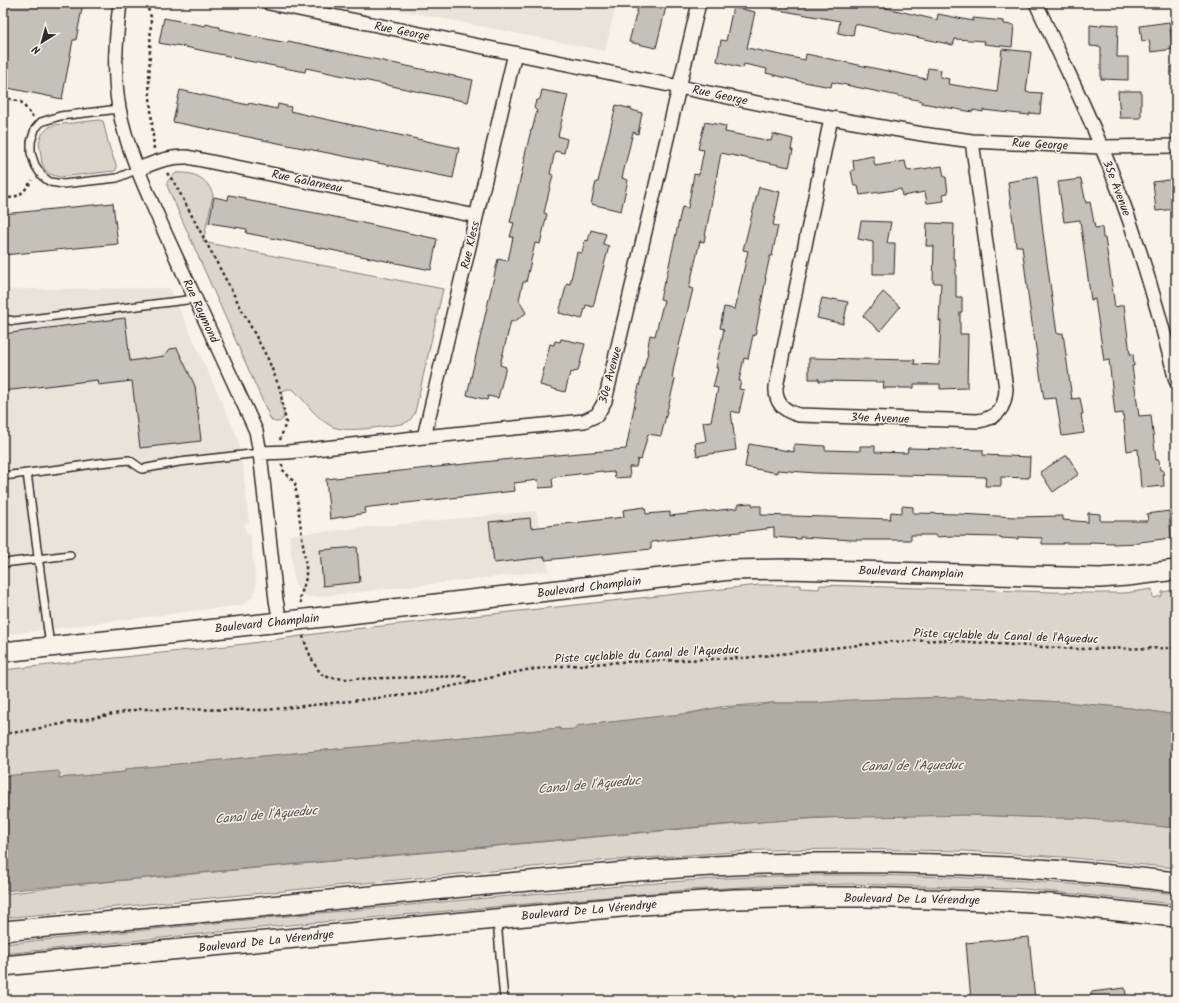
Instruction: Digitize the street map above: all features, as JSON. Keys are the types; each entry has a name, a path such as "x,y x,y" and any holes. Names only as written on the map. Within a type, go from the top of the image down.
{"main road":[{"name":"Boulevard Champlain","path":"3,652 280,622 730,570 788,569 1100,578 1176,570"},
{"path":"3,932 625,872 760,864 875,863 986,866 1067,871 1176,882"},
{"name":"Boulevard De La Vérendrye","path":"3,966 686,902 818,897 990,901 1083,907 1176,917"}],"street":[{"name":"Rue Raymond","path":"120,3 115,61 119,109 138,169 195,299 256,431 260,453 276,600 280,622"},
{"name":"Rue George","path":"269,3 831,118 922,134 972,140 1101,147 1176,146"},
{"name":"30e Avenue","path":"260,453 288,452 424,436 584,421 596,414 601,409 605,401 699,3"},
{"name":"35e Avenue","path":"1036,3 1091,121 1139,248 1155,298 1176,381"},
{"name":"Rue Kless","path":"424,436 515,53"},
{"name":"34e Avenue","path":"831,118 776,387 776,394 781,406 791,413 799,415 978,421 993,417 1003,405 1006,389 972,140"},
{"name":"Rue Galarneau","path":"138,169 167,158 177,156 187,157 476,216"}],"lane":[{"path":"119,109 60,116 41,122 35,129 31,142 31,153 35,165 42,176 50,182 63,184 117,178 138,169"},
{"path":"3,319 14,321 195,299"},
{"path":"3,476 129,460 142,469 179,462 260,453"},
{"path":"27,473 50,646"},
{"path":"4,563 70,555"},
{"path":"496,919 504,1000"}],"path":[{"path":"146,3 151,17 149,84 154,148"},
{"path":"3,97 21,102 33,117"},
{"path":"167,173 174,182 268,359 280,388 286,422 280,439"},
{"path":"3,199 16,198 24,191 32,180"},
{"path":"282,469 295,483 306,567 306,578 300,598"},
{"path":"303,635 311,658 323,675 334,678 348,679 464,676 472,682"},
{"name":"Piste cyclable du Canal de l'Aqueduc","path":"3,734 140,709 266,710 416,694 526,670 620,662 744,658 886,642 939,640 1074,649 1176,648"}],"shaded area":[{"path":"364,3 616,3 605,51"},
{"path":"99,120 103,121 109,146 117,168 115,171 59,177 46,171 42,164 39,142 42,134 49,127 54,125"},
{"path":"176,173 188,173 199,177 207,184 213,195 203,242 443,289 415,412 410,420 402,424 376,428 338,428 331,426 320,419 293,389 287,389 282,392 281,403 284,414 283,419 279,422 271,420 167,186 170,178"},
{"path":"170,288 237,436 243,468 249,523 244,524 246,533 250,533 256,583 255,591 247,602 241,605 3,635 3,290"},
{"path":"536,511 549,571 314,597 305,596 295,585 289,535"},
{"path":"759,585 801,585 801,588 819,589 820,585 1086,593 1125,593 1152,589 1153,598 1162,596 1162,592 1176,590 1176,715 1131,708 1063,702 962,697 816,703 771,703 721,707 684,714 577,726 576,729 560,730 560,728 126,769 125,772 59,778 60,773 3,776 3,670 245,644 336,631"},
{"path":"972,815 1079,818 1176,828 1176,868 1062,857 964,851 847,849 764,850 584,862 3,918 3,894 62,886 770,821 865,816"},
{"path":"803,875 943,877 1083,885 1176,894 1176,904 1012,888 854,884 764,886 686,890 289,925 3,954 3,944 287,916 642,884 726,878"}],"water":[{"name":"Canal de l'Aqueduc","path":"962,697 1063,702 1131,708 1176,715 1176,828 1079,818 972,815 815,818 720,825 3,891 3,776 58,771 60,773 59,778 125,772 125,769 560,728 560,730 576,729 576,726 688,714 721,707 722,709 739,706 757,706 771,703 816,703 848,700"}],"building":[{"path":"3,3 83,3 76,40 73,40 62,99 3,87"},
{"path":"639,3 667,3 656,48 629,42"},
{"path":"774,3 865,3 937,20 938,14 973,21 973,18 1004,21 1004,24 1014,25 1012,47 984,44 985,41 955,39 953,45 855,24 853,36 838,33 840,21 773,9"},
{"path":"733,7 755,12 747,48 805,60 806,54 926,79 928,68 941,70 940,77 949,79 948,84 997,92 1002,49 1031,52 1026,92 1042,93 1040,114 1030,113 1029,115 983,110 983,112 973,110 973,112 922,103 922,101 832,82 831,87 799,81 766,73 767,69 744,64 743,68 717,61 721,40 726,41"},
{"path":"164,18 205,26 206,24 220,27 220,29 261,38 288,43 288,41 473,80 468,102 306,68 305,72 176,45 159,43"},
{"path":"1169,22 1173,49 1151,52 1149,40 1142,42 1140,26"},
{"path":"1101,24 1118,25 1117,57 1128,57 1128,80 1101,79 1101,47 1090,46 1090,25 1101,26"},
{"path":"180,90 248,105 249,103 277,109 278,104 291,107 290,111 459,148 453,178 173,122"},
{"path":"542,90 568,95 558,136 567,139 564,153 555,151 550,174 553,175 544,213 547,214 540,244 535,243 526,282 523,282 519,300 526,313 514,322 511,321 500,365 506,367 498,398 488,396 487,400 467,395 498,259 508,261 513,237 510,237 514,223 510,222 531,130 537,111 534,108 536,101 540,99"},
{"path":"1118,91 1141,91 1141,118 1120,118"},
{"path":"616,105 642,113 638,134 633,132 622,178 628,180 621,211 591,204 596,182 598,182"},
{"path":"705,122 726,126 725,132 771,141 773,134 793,139 791,150 793,150 789,167 721,153 704,242 700,241 689,288 693,289 674,366 672,378 675,379 661,436 648,434 641,460 638,459 636,467 629,467 630,477 615,478 614,472 603,473 603,471 554,477 552,479 553,487 539,488 538,480 514,483 515,491 370,507 365,508 366,513 330,519 326,479 511,459 626,449 636,397 648,352 650,335 655,336 664,300 660,299 682,207 688,208 694,174 699,175 704,150 698,149"},
{"path":"873,156 875,166 905,161 907,170 909,171 942,166 944,177 946,177 948,193 943,194 944,201 927,203 925,192 902,196 901,189 860,195 858,186 854,186 851,171 854,170 853,160"},
{"path":"1037,177 1057,334 1063,333 1072,399 1080,398 1084,433 1062,436 1056,398 1044,399 1022,246 1016,246 1008,182"},
{"path":"1081,179 1086,203 1090,202 1095,228 1102,227 1103,238 1105,238 1115,307 1124,305 1130,354 1133,354 1134,366 1132,366 1139,416 1151,415 1156,460 1159,460 1160,470 1163,470 1164,486 1141,488 1138,449 1127,451 1123,413 1115,414 1109,360 1104,361 1095,299 1091,300 1080,220 1064,222 1058,182"},
{"path":"1176,179 1176,209 1156,211 1153,182"},
{"path":"759,187 780,192 773,225 778,226 772,256 770,256 765,278 755,336 753,335 748,359 744,358 739,381 741,381 739,389 744,390 739,413 731,411 736,450 697,456 695,443 706,441 703,422 711,421 718,388 713,387 718,368 716,368 724,329 720,328 724,307 735,309 748,251 743,250"},
{"path":"229,195 246,198 245,200 321,214 437,239 431,270 246,233 247,229 209,223 214,197 228,200"},
{"path":"113,203 118,244 3,255 3,214"},
{"path":"861,221 891,222 887,243 895,243 894,274 873,274 873,242 858,239"},
{"path":"927,223 954,224 953,259 955,259 956,268 956,297 962,297 960,334 968,334 967,388 940,389 940,384 914,384 914,388 883,388 884,382 819,381 819,379 809,379 809,358 915,360 914,364 939,365 941,283 933,283 934,246 926,246"},
{"path":"591,230 606,234 603,244 609,246 593,307 586,305 582,319 559,313 567,283 570,284 577,252 582,253 585,240 588,241"},
{"path":"883,292 900,307 880,331 863,316"},
{"path":"822,298 848,302 843,324 817,318"},
{"path":"125,318 130,361 164,356 170,349 177,348 195,386 201,441 140,448 132,381 98,385 97,380 3,391 3,334"},
{"path":"561,339 585,344 578,371 570,373 565,392 540,385 550,344 554,345 555,341 560,342"},
{"path":"749,444 794,452 794,444 825,446 825,450 860,451 860,446 875,446 875,452 907,453 908,448 983,450 983,455 1030,457 1029,478 1001,477 1001,486 985,486 986,477 815,473 777,470 777,473 745,467"},
{"path":"1067,455 1079,474 1053,492 1040,472"},
{"path":"752,503 753,506 761,506 761,515 890,519 891,512 902,513 902,506 913,507 913,513 1016,517 1063,516 1063,520 1088,522 1088,513 1100,514 1100,521 1148,521 1147,514 1169,511 1171,538 1140,543 1113,544 1090,542 1042,544 1042,538 1018,537 1018,539 1001,537 936,537 936,535 911,535 911,540 853,540 800,537 800,539 774,537 774,528 651,542 651,549 545,560 545,557 494,563 489,522 530,518 531,528 624,517 623,510 645,507 646,514 670,512 670,516 738,508 738,504"},
{"path":"357,547 360,582 323,586 320,550"},
{"path":"1029,937 1035,1000 971,1000 966,943"},
{"path":"1125,988 1127,1000 1091,1000 1091,992"}]}
